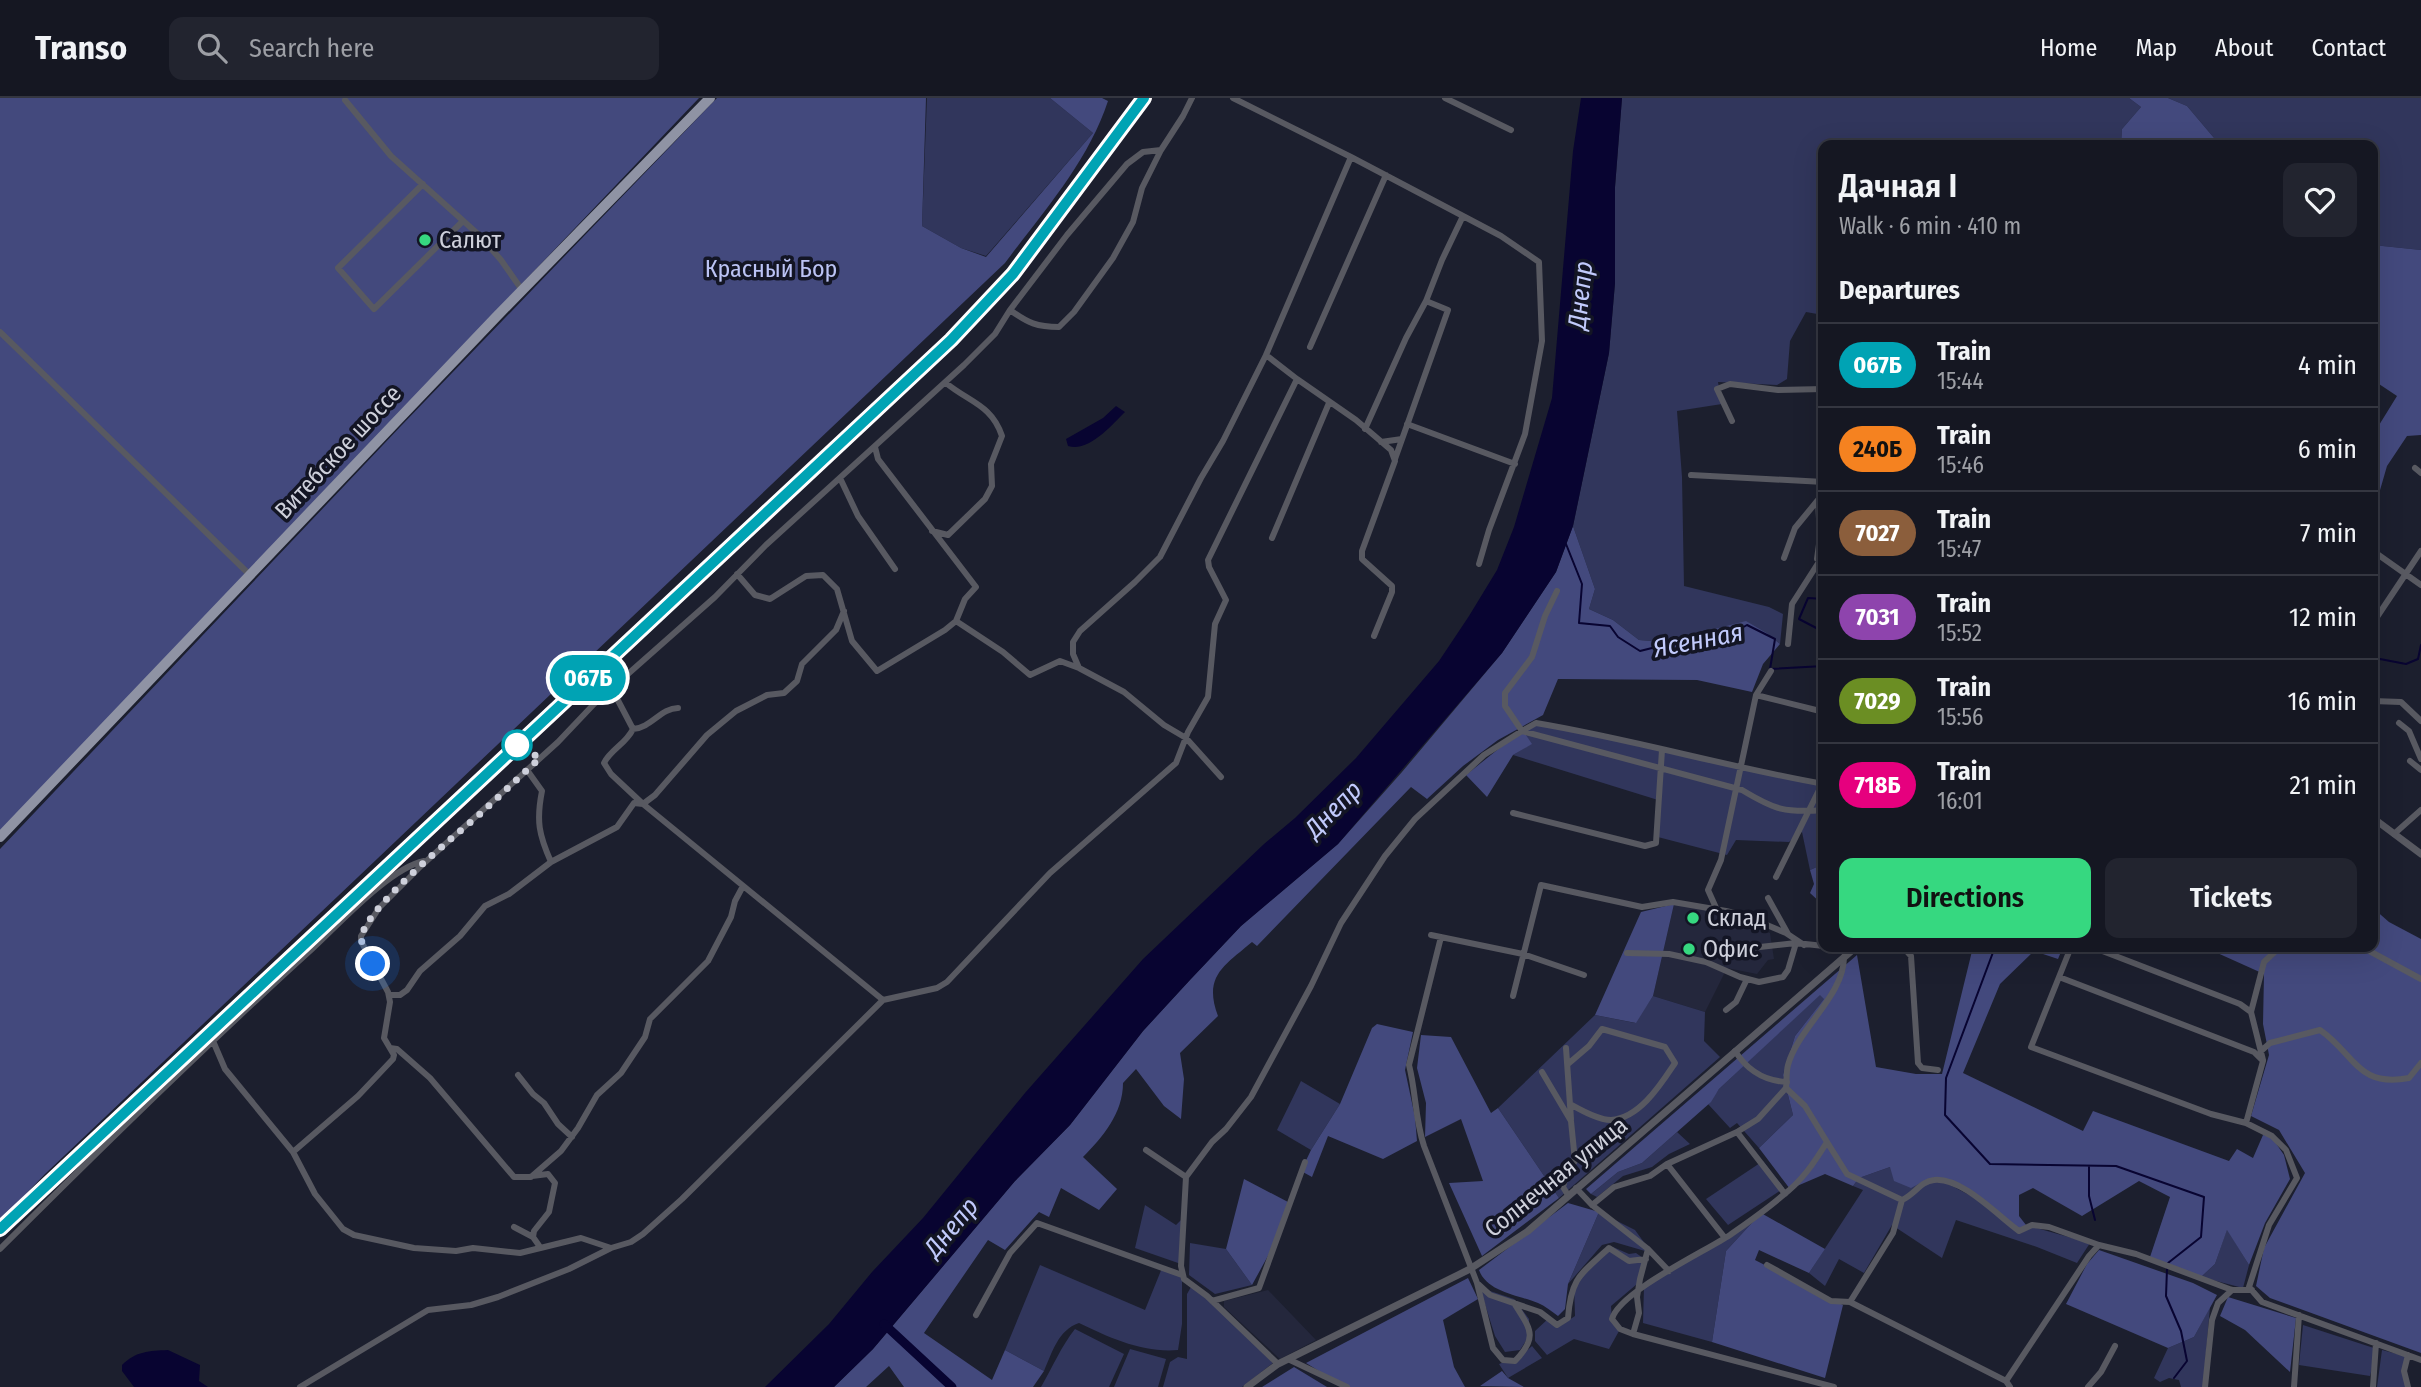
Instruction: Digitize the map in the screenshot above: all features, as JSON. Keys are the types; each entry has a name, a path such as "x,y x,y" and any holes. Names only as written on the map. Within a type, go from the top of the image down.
{"main road":[{"name":"Витебское шоссе","path":"0,838 522,290 709,98"}],"street":[{"path":"1010,310 1040,327 1059,327 1074,312 1113,258 1133,222 1142,188 1192,98"},
{"path":"1233,98 1501,236 1539,262 1542,341 1525,434 1479,564"},
{"path":"1445,98 1511,130"},
{"path":"345,100 391,156 463,221 500,260 522,290"},
{"path":"293,1152 358,1096 393,1059 394,1055 384,1038 389,995 361,942 361,936 386,900 766,545 946,383 995,334 1010,310 1068,235 1127,164 1143,152 1161,150"},
{"path":"1079,668 1073,654 1073,642 1080,631 1160,557 1200,478 1223,441 1266,355 1351,157"},
{"path":"1310,347 1386,175"},
{"path":"423,184 338,268 374,309 463,221"},
{"path":"1365,429 1463,216"},
{"path":"1374,636 1392,586 1366,565 1362,559 1362,551 1448,310 1426,301"},
{"path":"0,332 251,576"},
{"path":"1266,355 1391,450 1395,461"},
{"path":"300,1387 428,1310 471,1305 498,1297 569,1269 611,1248 631,1242 643,1234 673,1208 883,1000 937,988 947,982 1050,873 1176,763 1185,738 1208,698 1215,624 1226,600 1208,560 1297,379"},
{"path":"932,531 947,535 985,499 992,486 991,464 1002,436 997,422 987,410 946,383"},
{"path":"1732,421 1717,389 1731,384 1778,390 1818,389"},
{"path":"1272,538 1329,403"},
{"path":"1407,424 1454,439 1515,464"},
{"path":"1381,442 1402,439"},
{"path":"737,574 755,595 770,598 807,576 823,575 837,589 852,641 877,671 956,621 965,599 976,587 878,459 875,447"},
{"path":"1691,475 1818,482"},
{"path":"840,478 858,516 895,569"},
{"path":"1784,558 1795,528 1818,501"},
{"path":"2378,616 2421,551"},
{"path":"1809,577 1818,554"},
{"path":"2378,554 2421,585"},
{"path":"1788,644 1792,604 1818,563"},
{"path":"1557,591 1545,616 1532,657 1505,693 1506,706 1522,731 1742,790 1761,802 1788,812 1818,810"},
{"path":"389,995 400,995 407,990 420,971 460,936 485,906 509,894 551,862 617,827 634,803 643,804 664,786 672,773 707,735 736,711 767,695 784,693 797,681 802,664 836,630 844,611"},
{"path":"956,621 1003,652 1030,675 1060,662 1079,668 1124,692 1164,725 1185,738 1222,777"},
{"path":"1717,910 1708,890 1721,860 1756,695 1771,671"},
{"path":"612,689 633,729"},
{"path":"1756,695 1818,710"},
{"path":"2378,701 2401,702 2421,721"},
{"path":"633,729 642,728 671,708 678,708"},
{"path":"1278,1364 1182,1275 1186,1177 1251,1097 1311,986 1341,923 1385,856 1415,819 1484,755 1536,723 1818,783"},
{"path":"2399,723 2409,732 2421,759"},
{"path":"633,729 628,739 609,753 604,763 611,774 643,804 883,1000"},
{"path":"1513,813 1645,846 1656,843 1662,750"},
{"path":"2410,761 2421,770"},
{"path":"527,769 542,791 540,835 551,862"},
{"path":"1776,877 1818,794"},
{"path":"2394,834 2421,810"},
{"path":"2378,822 2421,854"},
{"path":"0,1249 166,1083 372,894 404,868 426,861"},
{"path":"1513,996 1541,885 1642,907 1673,902 1743,915 1789,935 1800,944"},
{"path":"531,1177 561,1151 597,1095 621,1073 645,1037 650,1019 708,961 731,917 743,886"},
{"path":"1768,898 1789,935"},
{"path":"1432,935 1523,954 1584,975"},
{"path":"1441,937 1409,1065 1414,1083 1417,1126 1472,1267 1493,1348 1503,1360 1515,1361 1527,1349 1530,1336 1528,1324 1514,1303"},
{"path":"1627,953 1669,954 1706,962 1759,982 1783,977 1800,944"},
{"path":"1751,948 1800,944 1818,946"},
{"name":"Солнечная улица","path":"1247,1387 1278,1364 1472,1267 1528,1231 1849,952"},
{"path":"1907,952 1911,956 1918,1063 1922,1068 1938,1070"},
{"path":"2069,952 2031,1047 2211,1114 2246,1123 2272,1136 2286,1150 2297,1178 2269,1225 2249,1287 2262,1302 2421,1360"},
{"path":"2105,952 2240,1004 2251,1012"},
{"path":"2246,1123 2263,1061 2251,1012 2264,962 2275,952"},
{"path":"2371,952 2421,979"},
{"path":"1592,1205 1615,1187 1650,1176 1667,1164 1737,1132 1758,1119 1786,1085 1788,1065 1805,1030 1838,983 1844,968 1844,957"},
{"path":"2059,977 2254,1052 2263,1061"},
{"path":"1726,1010 1736,1002 1747,979"},
{"path":"1568,1064 1602,1029 1665,1047 1675,1063 1660,1086 1633,1112 1611,1120 1570,1104"},
{"path":"2261,1051 2270,1044 2293,1035 2320,1030 2365,1074 2393,1081 2409,1078 2421,1063"},
{"path":"213,1041 225,1069 293,1152 315,1194 343,1230 354,1235 414,1248 456,1251 473,1248 520,1253 581,1238 611,1248"},
{"path":"390,1048 397,1049 430,1078 514,1177 548,1174 555,1183 549,1212 534,1231 533,1237"},
{"path":"1566,1048 1575,1161 1567,1172 1563,1187 1568,1195"},
{"path":"1735,1051 1742,1062 1754,1072 1786,1085 1804,1106 1847,1174 1902,1200 1912,1196 1921,1186 1935,1180 1955,1185 1982,1200 2019,1231 2032,1225 2049,1227 2099,1245 2136,1254 2232,1290 2252,1290"},
{"path":"1542,1072 1571,1121"},
{"path":"518,1075 572,1137"},
{"path":"1737,1132 1785,1194"},
{"path":"1827,1142 1805,1176 1785,1194 1725,1237 1638,1291 1614,1311 1612,1319 1620,1329 1633,1334 1834,1387"},
{"path":"1146,1150 1186,1177"},
{"path":"1212,1301 1259,1288 1306,1162"},
{"path":"1667,1164 1725,1237"},
{"path":"1576,1188 1592,1205 1648,1249 1669,1271"},
{"path":"1850,1302 1892,1233 1902,1200"},
{"path":"975,1315 1010,1253 1037,1223 1182,1275"},
{"path":"514,1227 533,1237 540,1247"},
{"path":"1767,1265 1831,1301 1850,1302 2008,1384 2089,1256 2099,1245"},
{"path":"1477,1283 1490,1295 1540,1312 1557,1325 1568,1318 1569,1298 1576,1280 1609,1248 1629,1261 1646,1259"},
{"path":"1633,1334 1639,1313 1638,1291 1648,1249"},
{"path":"2205,1387 2212,1320 2218,1303 2232,1290"},
{"path":"2294,1387 2300,1315"},
{"path":"2373,1387 2376,1343"},
{"path":"2088,1387 2101,1372 2115,1346"},
{"path":"2408,1355 2404,1371 2408,1387"},
{"path":"1290,1360 1347,1387"}],"shaded area":[{"path":"927,98 1050,98 1093,133 986,256 961,248 922,226"},
{"path":"1622,98 2129,98 2141,107 2122,129 2121,140 1818,140 1818,314 1806,312 1790,341 1787,379 1777,385 1718,382 1722,404 1677,411 1682,477 1684,586 1769,607 1783,614 1780,644 1768,634 1709,629 1663,642 1639,640 1613,620 1589,609 1595,589 1573,526 1609,353 1615,283 1615,187"},
{"path":"2168,98 2421,98 2421,250 2378,246 2378,140 2216,140 2187,106"},
{"path":"1538,721 1818,785 1818,866 1810,870 1802,832 1789,842 1736,840 1727,855 1654,836 1658,800 1513,755 1531,744 1524,732"},
{"path":"1674,904 1717,910 1770,933 1774,959 1768,960 1757,974 1727,968 1705,1012 1653,996"},
{"path":"1820,994 1825,998 1795,1036 1783,1075 1793,1115 1759,1148 1737,1123 1730,1128 1708,1104 1719,1089"},
{"path":"1653,996 1705,1012 1704,1041 1720,1057 1559,1198 1498,1108 1595,1015 1635,1023"},
{"path":"1301,1081 1340,1104 1311,1150 1277,1130"},
{"path":"1677,1132 1690,1144 1669,1154 1652,1167 1623,1176 1597,1197 1591,1194 1618,1172 1642,1163"},
{"path":"1763,1161 1784,1188 1728,1225 1706,1199"},
{"path":"1890,1167 1928,1179 1937,1178 2026,1225 2090,1243 2077,1263 1956,1220 1942,1258 1892,1225 1864,1273 1839,1259 1825,1286 1809,1273 1863,1190 1853,1186 1859,1178"},
{"path":"1145,1205 1176,1225 1182,1219 1181,1264 1135,1248"},
{"path":"1599,1212 1635,1230 1646,1245 1645,1251 1614,1242 1602,1245 1568,1284"},
{"path":"1761,1213 1726,1251 1712,1342 1643,1323 1644,1286"},
{"path":"2227,1229 2249,1265 2243,1288 2201,1277 2215,1264"},
{"path":"1190,1243 1226,1249 1252,1285 1215,1294 1189,1275"},
{"path":"1613,1247 1629,1254 1636,1253 1643,1258 1637,1284 1611,1306 1612,1320 1619,1331 1609,1349 1574,1339 1547,1355 1535,1341 1535,1331 1549,1318 1560,1326 1575,1316 1574,1284"},
{"path":"1040,1265 1145,1310 1162,1268 1182,1275 1182,1324 1178,1350 1139,1347 1079,1323 1061,1337 1044,1371 1005,1350"},
{"path":"1477,1279 1487,1290 1514,1299 1529,1319 1529,1336 1520,1350 1505,1352 1495,1336"},
{"path":"1191,1287 1211,1302 1273,1363 1242,1387 1163,1387 1170,1362 1178,1357 1187,1359 1187,1294"},
{"path":"1268,1290 1316,1340 1280,1359 1224,1307 1224,1301"},
{"path":"2210,1307 2203,1387 2181,1387 2179,1380 2169,1378 2160,1382 2154,1378 2168,1348 2194,1337"},
{"path":"2303,1325 2377,1349 2370,1376 2299,1365"},
{"path":"1075,1329 1124,1354 1109,1387 1041,1387 1061,1349"},
{"path":"1532,1346 1542,1358 1508,1378 1499,1364 1522,1355"},
{"path":"1130,1349 1166,1359 1158,1387 1114,1387"},
{"path":"2382,1350 2405,1356 2407,1387 2377,1387"}],"green space":[{"path":"0,98 699,98 0,831"},
{"name":"Красный Бор","path":"717,98 926,98 922,226 961,248 986,257 1093,133 1050,98 1102,98 1108,101 1089,145 1077,166 1005,263 45,1174 0,1221 0,849"},
{"path":"2129,98 2168,98 2187,106 2216,140 2121,140 2122,129 2141,107"},
{"path":"2378,246 2421,250 2421,435 2407,436 2387,466 2378,497 2378,427 2397,396 2378,383"},
{"path":"1573,526 1595,589 1589,609 1613,620 1639,640 1663,642 1746,621 1780,644 1763,664 1752,692 1697,680 1558,679 1543,715 1498,740 1463,766 1427,799 1411,787 1257,946 1252,942 1219,973 1213,991 1218,1016 1180,1053 1184,1079 1181,1119 1164,1106 1136,1069 1123,1083 1120,1104 1111,1124 1083,1157 1117,1189 1099,1210 1061,1188 1049,1217 1039,1212 1005,1250 988,1240 924,1333 992,1380 1005,1350 1044,1371 1033,1387 904,1387 889,1366 866,1387 834,1387 873,1349 1015,1181 1070,1125 1143,1031 1189,981 1241,926 1338,844 1402,772 1502,653 1556,572"},
{"path":"1524,732 1532,744 1513,755 1487,797 1466,775"},
{"path":"1818,866 1818,900 1810,893 1814,884 1810,870"},
{"path":"1674,904 1653,996 1636,1023 1595,1015 1641,912"},
{"path":"2378,912 2389,922 2421,939 2421,1353 2270,1298 2256,1286 2264,1248 2305,1173 2279,1130 2251,1116 2269,1055 2263,1024 2264,974 2215,952 2378,952"},
{"path":"1972,952 2033,952 2000,984 1963,1073 2083,1131 2093,1111 2229,1161 2237,1149 2253,1158 2263,1135 2271,1136 2284,1155 2290,1179 2265,1223 2249,1265 2227,1230 2215,1264 2201,1277 2150,1257 2170,1197 2139,1181 2082,1216 2033,1188 2019,1195 2019,1216 2026,1225 2020,1230 1983,1201 1937,1178 1928,1179 1911,1188 1894,1181 1890,1167 1859,1178 1853,1186 1825,1174 1790,1189 1759,1148 1793,1115 1783,1075 1795,1036 1824,999 1820,995 1719,1089 1711,1102 1642,1163 1618,1172 1591,1194 1586,1189 1857,955 1876,1067 1916,1074 1942,1074"},
{"path":"2037,952 2061,952 2058,959"},
{"path":"1377,1024 1413,1032 1405,1070 1417,1141 1383,1159 1328,1136 1312,1177 1301,1171 1340,1104 1372,1028"},
{"path":"1421,1035 1451,1037 1491,1113 1498,1108 1559,1198 1482,1256 1449,1183 1483,1181 1461,1119 1425,1137 1426,1103 1417,1068"},
{"path":"1244,1179 1288,1202 1275,1243 1252,1285 1226,1249"},
{"path":"1568,1203 1599,1212 1568,1284 1565,1309 1558,1316 1538,1303 1496,1288 1479,1270"},
{"path":"1761,1213 1825,1249 1809,1273 1759,1250 1755,1260 1843,1305 1825,1378 1712,1342 1726,1251"},
{"path":"2099,1250 2193,1283 2217,1295 2194,1337 2168,1348 2066,1304 2087,1264"},
{"path":"1468,1278 1478,1299 1443,1320 1454,1367 1465,1387 1345,1387 1306,1363"},
{"path":"2228,1297 2296,1318 2290,1372 2245,1330 2220,1316"},
{"path":"1294,1367 1327,1387 1262,1387"},
{"path":"1502,1371 1508,1378 1524,1387 1480,1386"}],"water":[{"name":"Днепр","path":"1581,98 1622,98 1615,187 1615,283 1609,353 1573,526 1556,572 1502,653 1338,844 1241,926 1189,981 1143,1031 1070,1125 1015,1181 873,1349 834,1387 765,1387 829,1324 872,1272 923,1218 1025,1093 1143,959 1356,758 1439,661 1469,616 1497,570 1514,527 1552,398 1573,151"},
{"path":"1116,406 1125,412 1107,430 1084,445 1068,446 1066,439 1103,418"},
{"path":"168,1350 200,1365 199,1381 208,1387 134,1387 122,1371 122,1365 138,1354"}],"waterway":[{"name":"Ясенная","path":"1566,544 1582,584 1579,623 1610,626 1618,637 1640,651 1688,639 1719,641 1747,625 1775,639 1770,669 1818,666"},
{"name":"Ясенная","path":"1818,599 1808,598 1799,619 1818,629"},
{"name":"Ясенная","path":"2378,660 2406,664 2418,659 2421,645"},
{"path":"1993,952 1946,1078 1945,1115 1990,1164 2116,1166 2204,1197 2201,1237 2168,1263"},
{"path":"2089,1166 2089,1196 2095,1220"},
{"path":"2167,1269 2166,1296 2181,1331 2187,1361 2174,1378"},
{"path":"884,1324 952,1387"}],"railway":[{"path":"0,1235 954,343 1016,276 1149,98"}],"train":[{"name":"067Б","path":"0,1229 951,340 1013,274 1144,98"}],"place":[{"name":"Салют","path":"425,240"},
{"name":"Склад","path":"1693,918"},
{"name":"Офис","path":"1689,949"}],"route":[{"path":"373,964 361,942 363,930 386,900 540,758 517,745"}]}
